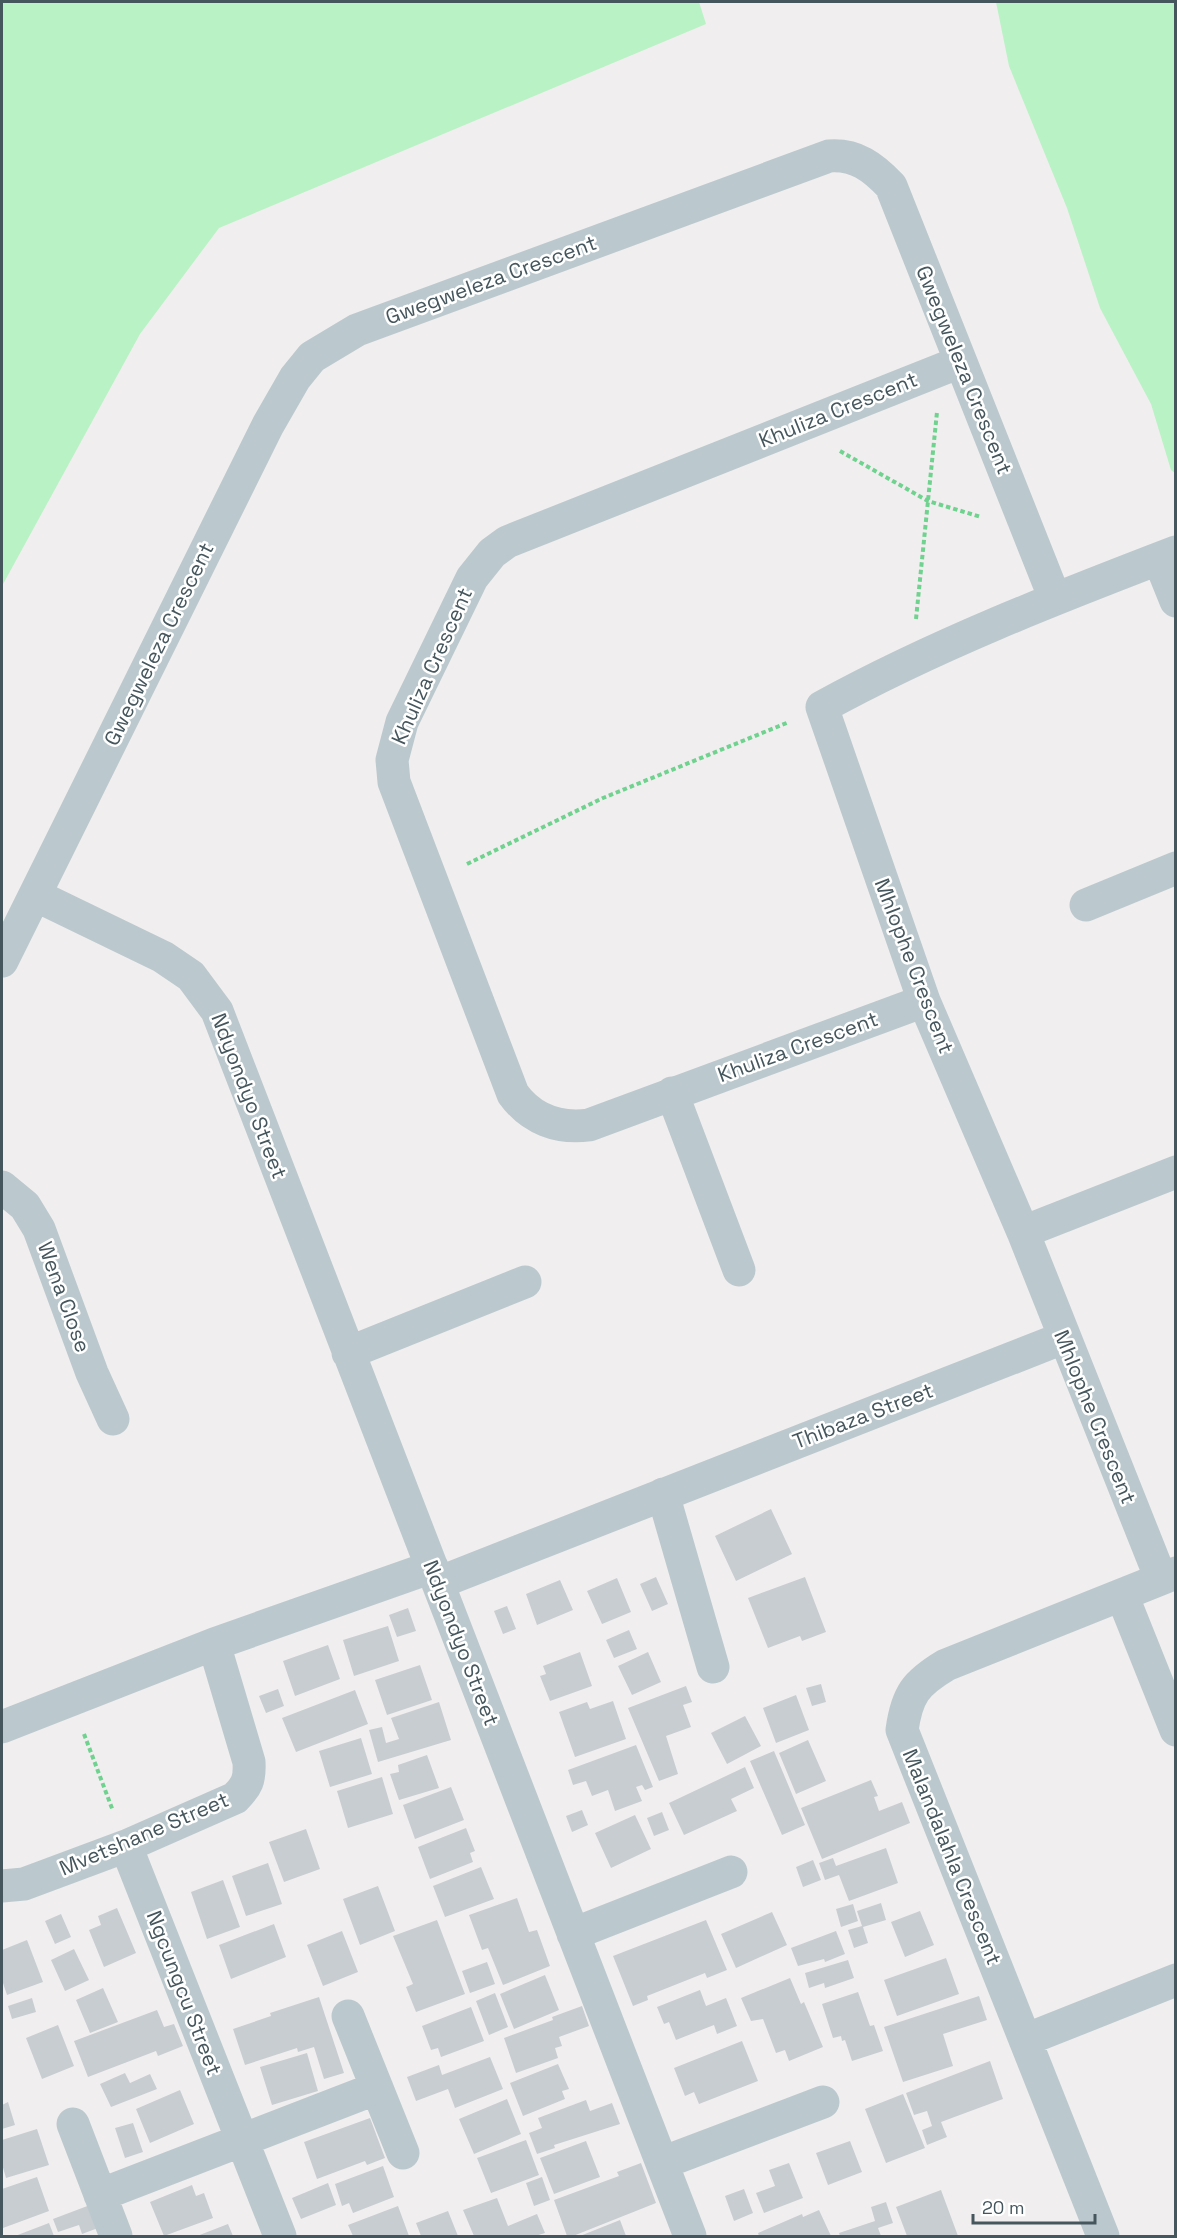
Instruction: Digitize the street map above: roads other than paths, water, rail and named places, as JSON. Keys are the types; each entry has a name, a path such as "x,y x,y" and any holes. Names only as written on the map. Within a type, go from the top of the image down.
{"street":[{"name":"Gwegweleza Crescent","path":"2,961 268,425 295,378 312,357 329,344 368,326 818,160 837,156 871,166 891,186 951,366 1028,531 1055,598"},
{"name":"Khuliza Crescent","path":"924,1001 589,1125 574,1127 545,1121 526,1110 513,1094 394,782 392,760 402,722 472,578 482,563 507,542 951,366"},
{"path":"1055,598 1167,556 1176,601"},
{"name":"Mhlophe Crescent","path":"1055,598 911,663 822,707 924,1001 1023,1232 1063,1338 1168,1576"},
{"path":"1086,905 1176,868"},
{"name":"Ndyondyo Street","path":"35,895 163,957 191,976 217,1011 690,2236"},
{"path":"672,1093 739,1270"},
{"path":"1023,1232 1176,1172"},
{"name":"Wena Close","path":"2,1187 25,1206 39,1229 92,1372 113,1419"},
{"path":"348,1353 525,1282"},
{"name":"Thibaza Street","path":"435,1575 663,1494 1063,1338"},
{"path":"663,1494 713,1667"},
{"path":"2,1727 214,1644 435,1575"},
{"name":"Malandalahla Crescent","path":"1103,2236 902,1730 910,1695 924,1678 946,1665 1168,1576"},
{"path":"1122,1595 1176,1730"},
{"name":"Mvetshane Street","path":"2,1886 24,1884 126,1846 234,1798 246,1787 250,1778 249,1762 214,1644"},
{"name":"Ngcungcu Street","path":"126,1846 280,2236"},
{"path":"573,1934 731,1872"},
{"path":"1025,2040 1176,1980"},
{"path":"348,2016 403,2154"},
{"path":"100,2195 377,2088"},
{"path":"662,2163 822,2102"},
{"path":"73,2124 116,2236"}]}
